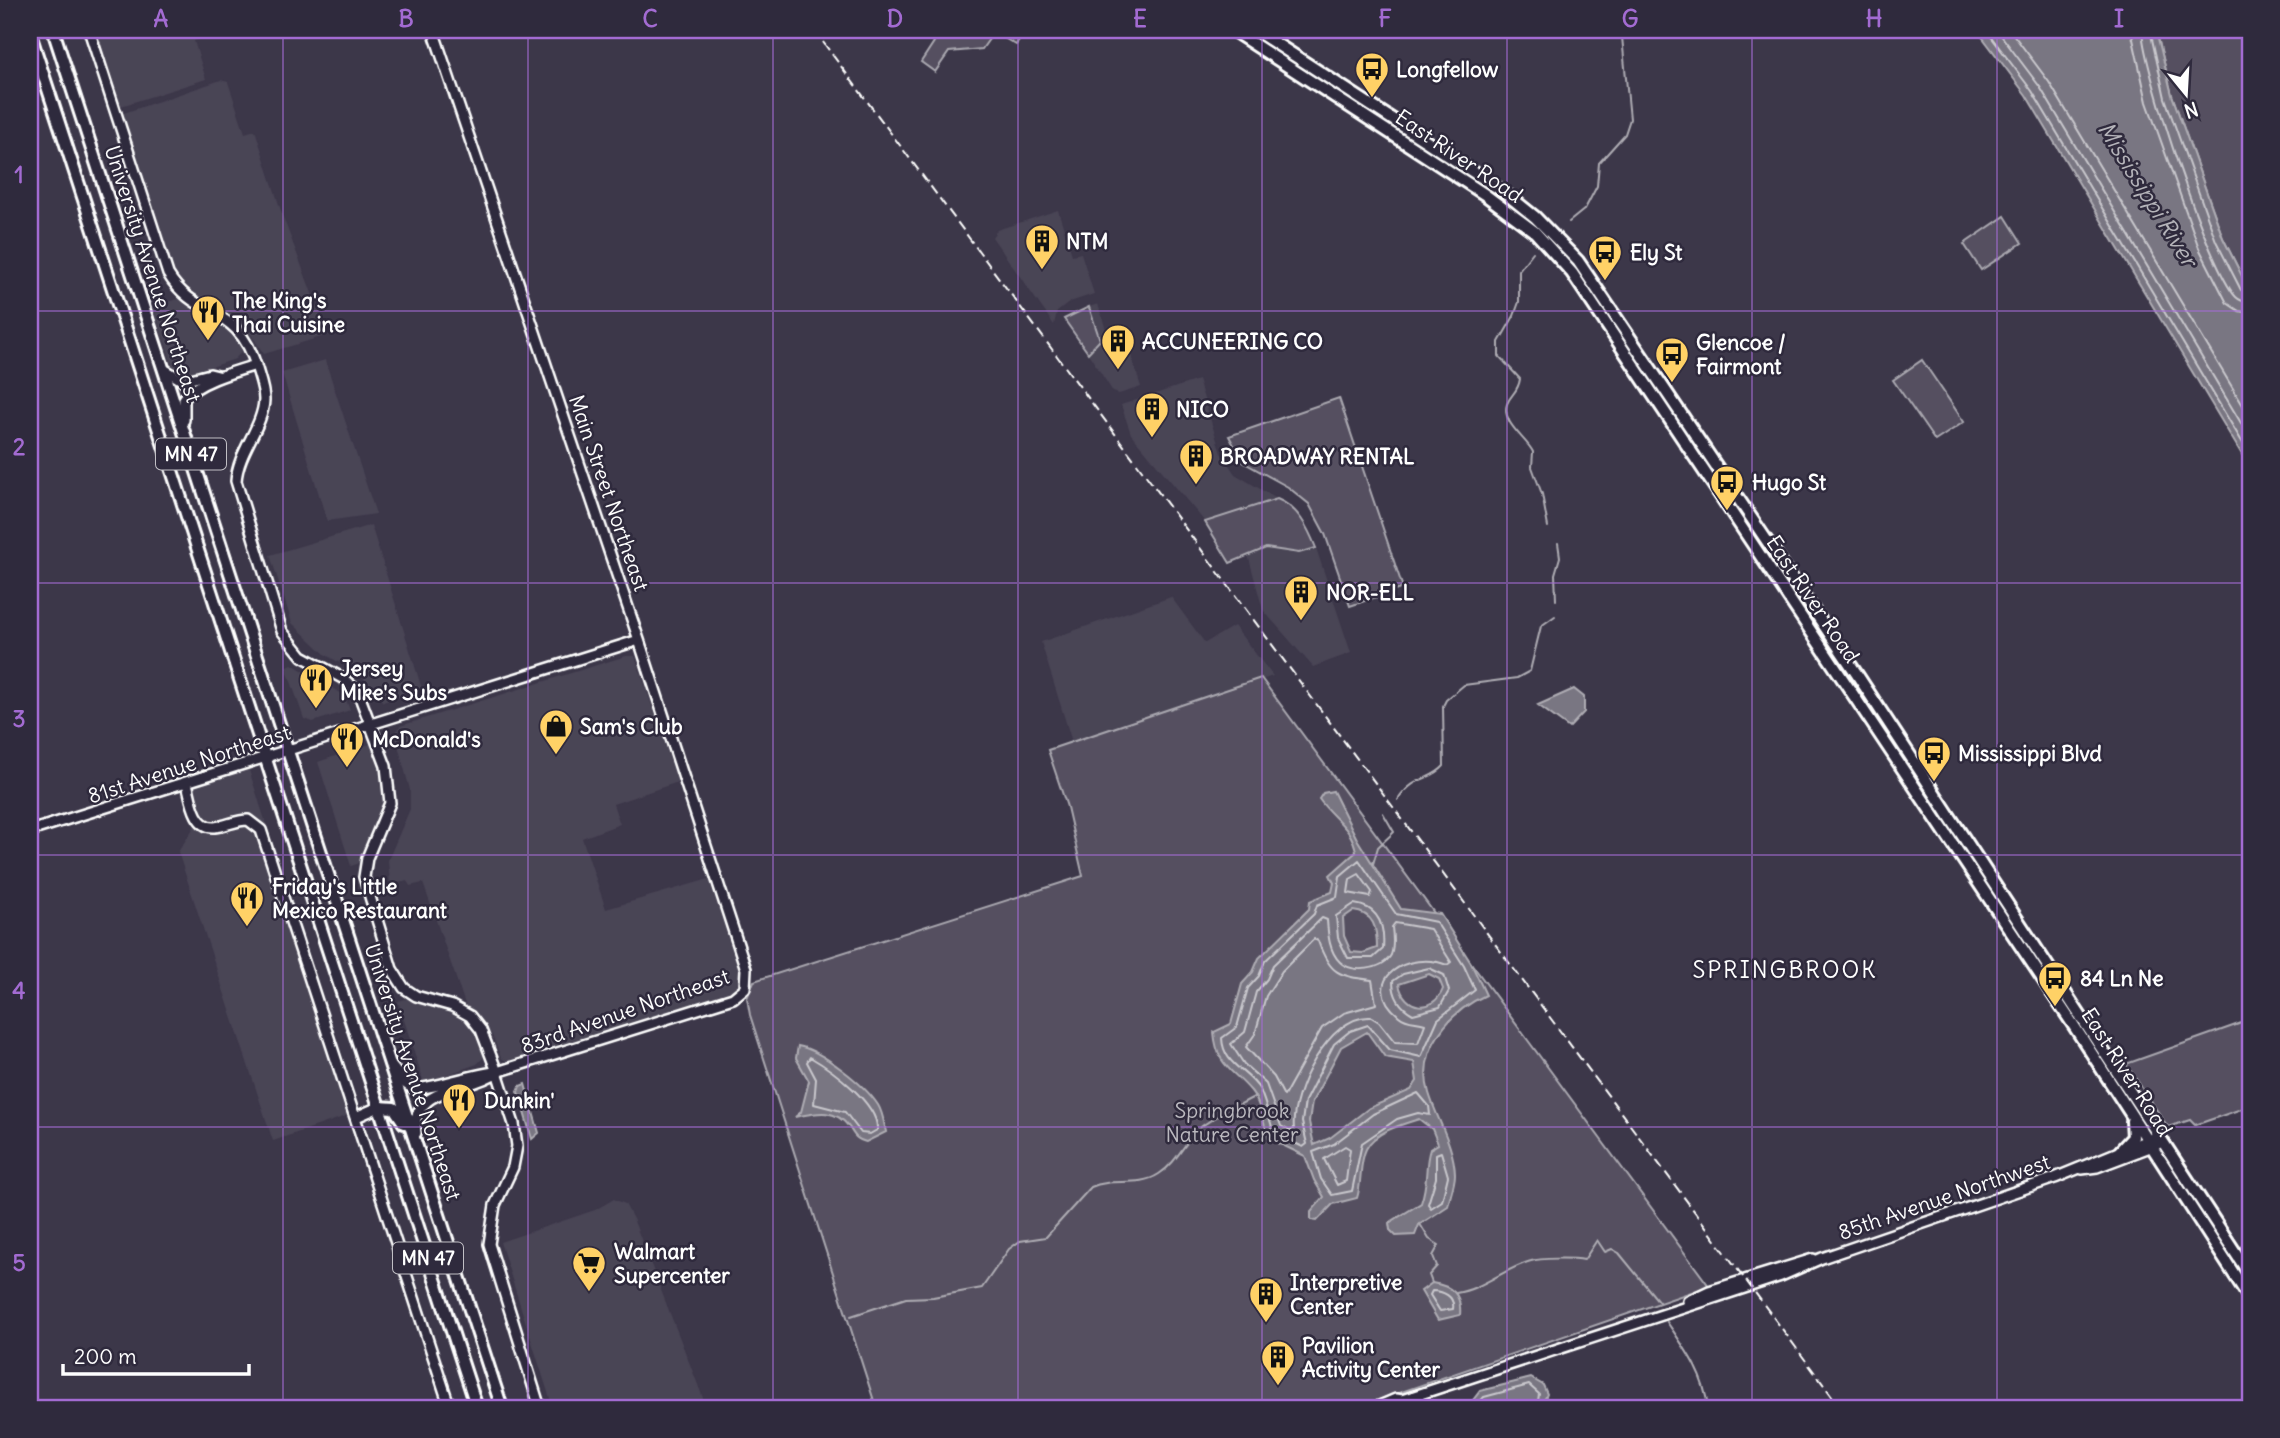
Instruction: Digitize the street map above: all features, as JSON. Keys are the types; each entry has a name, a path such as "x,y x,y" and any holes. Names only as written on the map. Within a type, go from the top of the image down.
{"main road":[{"name":"University Avenue Northeast","path":"53,30 502,1408"},
{"name":"East River Road","path":"1232,30 1484,194 1551,247 1580,284 2127,1108 2250,1299"},
{"name":"East River Road","path":"1255,30 1504,192 1535,217 1578,261 1856,673 2250,1275"},
{"name":"University Avenue Northeast","path":"30,34 477,1408"},
{"path":"379,1107 390,1107 398,1112 419,1154"},
{"path":"2120,1151 2132,1140 2134,1133 2127,1108"}],"street":[{"path":"89,30 168,274 189,299 227,320 239,330 249,345 256,365 264,400 238,463 236,481 280,625 296,651 344,680 358,692 386,766 390,803 370,849 364,877 392,969 404,988 416,996 452,1006 470,1016 481,1030 497,1072 514,1124 517,1146 513,1167 495,1205 489,1244 540,1408"},
{"name":"Main Street Northeast","path":"433,30 639,640 746,969"},
{"path":"164,369 183,381 210,374 218,376 256,365"},
{"path":"192,455 182,410 184,399 192,390 213,382 218,376"},
{"name":"81st Avenue Northeast","path":"30,831 639,640"},
{"path":"187,783 197,817 202,824 217,827 248,820 260,827 450,1408"},
{"name":"83rd Avenue Northeast","path":"389,1063 400,1078 415,1089 478,1072 497,1072 733,998 745,988 746,969"},
{"name":"83rd Avenue Northeast","path":"419,1154 414,1123 418,1109 427,1099 486,1080 497,1072"},
{"path":"356,1117 379,1107"},
{"name":"85th Avenue Northwest","path":"1388,1408 1402,1400 1670,1310 1709,1291 1802,1261 1822,1258 2077,1170 2097,1167 2162,1138"},
{"name":"85th Avenue Northwest","path":"2077,1170 2095,1159 2151,1145"},
{"name":"85th Avenue Northwest","path":"1374,1408 1395,1399 1402,1400"}],"shaded area":[{"path":"96,30 224,31 194,41 206,79 118,107"},
{"path":"221,80 228,82 245,133 255,130 284,220 328,335 264,354 247,329 178,283 121,114"},
{"path":"1058,210 1072,255 1081,253 1094,294 1070,302 1057,312 1054,325 992,237 997,230"},
{"path":"182,298 222,322 243,342 241,352 235,359 194,373 181,374 173,367 152,306"},
{"path":"1098,304 1111,346 1127,342 1141,387 1119,394 1113,392 1088,353 1100,340 1089,307"},
{"path":"325,360 376,514 327,521 282,373"},
{"path":"1198,380 1221,453 1235,474 1277,499 1205,522 1131,434 1121,405"},
{"path":"371,525 422,689 383,702 361,675 326,655 292,623 270,555"},
{"path":"1266,548 1299,553 1316,548 1351,653 1313,667 1263,610 1248,555"},
{"path":"1171,597 1205,643 1234,626 1273,676 1072,742 1041,642"},
{"path":"626,656 635,656 678,782 613,804 620,824 582,838 606,909 709,879 741,976 734,990 510,1063 501,1058 492,1035 465,1004 423,883 410,886 407,881 390,885 388,860 410,809 410,790 395,734 400,726"},
{"path":"292,664 344,695 350,710 313,722 304,719 286,667"},
{"path":"370,744 384,780 384,810 360,863 351,866 318,762"},
{"path":"249,770 358,1112 273,1141 178,852 196,824 184,789"},
{"path":"409,998 446,1009 470,1021 484,1057 477,1064 424,1083 398,1001"},
{"path":"614,1199 625,1204 634,1221 707,1408 553,1408 500,1242 595,1210"}],"green space":[{"path":"916,30 1026,31 1016,45 994,32 982,49 949,52 935,72 921,62 934,42"},
{"path":"2156,30 2250,30 2250,292 2223,238 2172,95"},
{"path":"2005,216 2022,243 1981,270 1964,244"},
{"path":"1089,307 1100,340 1088,353 1064,319"},
{"path":"1922,360 1964,422 1935,441 1893,380"},
{"path":"1339,398 1403,588 1350,606 1325,534 1309,504 1288,487 1243,462 1229,436"},
{"path":"1277,499 1296,513 1306,526 1316,548 1299,553 1266,548 1230,563 1205,522"},
{"name":"Springbrook Nature Center","path":"1261,678 1709,1286 1355,1408 855,1408 874,1401 750,1015 747,998 754,981 1083,876 1067,807 1048,750"},
{"path":"2250,1020 2250,1106 2195,1125 2190,1120 2168,1127 2126,1064"}],"water":[{"name":"Mississippi River","path":"1977,30 2156,30 2172,95 2223,238 2250,292 2250,468 2026,95"},
{"path":"1574,689 1584,697 1584,712 1569,728 1538,705"},
{"path":"1333,791 1357,839 1401,909 1440,914 1471,963 1486,995 1460,1011 1449,1022 1439,1034 1427,1062 1429,1093 1452,1153 1455,1178 1448,1206 1419,1225 1415,1235 1396,1236 1390,1230 1389,1223 1421,1203 1430,1149 1438,1144 1432,1129 1419,1119 1375,1138 1364,1155 1357,1198 1333,1204 1317,1221 1311,1220 1311,1212 1324,1197 1305,1156 1268,1138 1254,1096 1226,1066 1216,1043 1214,1032 1231,1024 1242,984 1253,972 1259,958 1309,909 1310,901 1332,892 1334,883 1330,875 1356,852 1351,836 1319,799 1323,793","holes":["1353,911 1370,918 1376,934 1377,948 1363,953 1351,952 1344,936 1343,918","1429,974 1439,979 1443,989 1433,1002 1419,1006 1407,999 1399,984","1367,1032 1385,1057 1414,1062 1417,1081 1411,1090 1369,1108 1330,1138 1314,1145 1309,1122 1312,1102 1341,1047"]},
{"path":"798,1046 830,1061 863,1088 880,1108 886,1132 866,1142 856,1137 837,1116 817,1113 795,1117 801,1112 809,1081 796,1058"},
{"path":"525,1084 539,1133 532,1139 518,1092 520,1086"},
{"path":"1432,1283 1445,1286 1454,1292 1459,1302 1460,1315 1438,1320 1421,1291"},
{"path":"1531,1378 1543,1385 1547,1394 1541,1408 1467,1408 1480,1391"}],"waterway":[{"path":"1569,222 1585,209 1597,186 1599,163 1625,134 1630,119 1622,37 1636,30"},
{"path":"1533,252 1519,270 1519,302 1499,342 1499,356 1520,379 1506,411 1511,424 1533,452 1532,467 1542,494 1548,527"},
{"path":"1556,600 1555,574 1560,557 1558,543"},
{"path":"1398,800 1410,786 1444,766 1443,706 1446,700 1464,685 1517,678 1530,671 1541,626 1555,616"},
{"path":"1373,864 1378,847 1394,832 1383,813"},
{"path":"851,1316 906,1298 933,1297 982,1288 1009,1249 1020,1241 1046,1237 1091,1187 1142,1181 1159,1174 1202,1126 1254,1097"},
{"path":"1420,1224 1429,1239 1439,1245 1433,1256 1437,1266 1429,1275 1432,1283"},
{"path":"1456,1293 1531,1261 1584,1260 1597,1240 1605,1252 1612,1249 1619,1253 1659,1302"},
{"path":"1667,1322 1698,1373 1708,1408"}],"railway":[{"path":"814,30 1841,1408"}],"place":[{"name":"Longfellow","path":"1372,99"},
{"name":"NTM","path":"1042,271"},
{"name":"Ely St","path":"1605,282"},
{"name":"The King's Thai Cuisine","path":"208,342"},
{"name":"ACCUNEERING CO","path":"1118,371"},
{"name":"Glencoe / Fairmont","path":"1672,384"},
{"name":"NICO","path":"1152,439"},
{"name":"BROADWAY RENTAL","path":"1196,486"},
{"name":"Hugo St","path":"1727,512"},
{"name":"NOR-ELL","path":"1301,622"},
{"name":"Jersey Mike's Subs","path":"316,710"},
{"name":"Sam's Club","path":"556,756"},
{"name":"McDonald's","path":"347,769"},
{"name":"Mississippi Blvd","path":"1934,783"},
{"name":"Friday's Little Mexico Restaurant","path":"247,928"},
{"name":"84 Ln Ne","path":"2055,1008"},
{"name":"Dunkin'","path":"459,1130"},
{"name":"Walmart Supercenter","path":"589,1293"},
{"name":"Interpretive Center","path":"1266,1324"},
{"name":"Pavilion Activity Center","path":"1278,1387"}],"district":[{"name":"SPRINGBROOK","path":"1785,969"}]}
